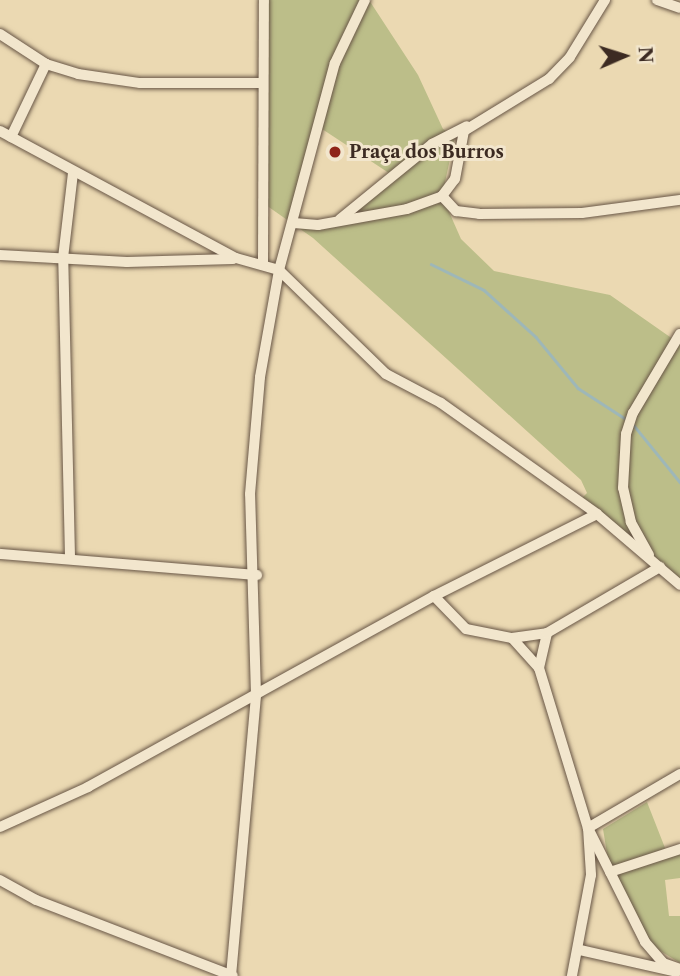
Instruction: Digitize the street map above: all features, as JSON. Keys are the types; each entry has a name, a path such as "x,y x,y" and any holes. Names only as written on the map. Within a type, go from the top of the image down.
{"street":[{"path":"263,264 261,83 264,0"},
{"path":"0,880 36,900 232,976 256,694 257,575 250,494 260,377 279,270 294,223 335,63 365,0"},
{"path":"337,221 432,144 549,79 584,38 605,0"},
{"path":"657,0 680,8"},
{"path":"0,34 46,64 140,83 261,83"},
{"path":"11,137 46,64"},
{"path":"294,223 337,221 407,209 442,196 455,179 470,124"},
{"path":"0,131 73,173 236,258"},
{"path":"71,557 63,258 73,173"},
{"path":"442,196 456,211 479,214 582,213 680,200"},
{"path":"0,255 63,258 236,258 279,270 386,374 441,403 597,514 680,585"},
{"path":"656,564 631,522 623,461 633,413 680,334"},
{"path":"0,827 88,787 434,596 597,514"},
{"path":"0,554 71,557 257,575"},
{"path":"434,596 466,629 512,638 547,633 656,564"},
{"path":"539,668 547,633"},
{"path":"512,638 539,668 588,828 645,942 663,963 680,970"},
{"path":"588,828 680,774"},
{"path":"572,976 580,950 591,874 588,828"},
{"path":"610,872 680,849"},
{"path":"580,950 680,970"}],"green space":[{"path":"264,0 369,0 418,75 443,129 455,136 442,196 461,239 494,271 610,295 680,344 680,585 579,501 587,493 581,480 313,238 263,203","holes":["319,127 395,177 337,221 294,223"]},
{"path":"647,802 667,853 680,849 680,878 665,880 669,916 680,916 680,963 654,947 610,872 603,829"}],"waterway":[{"path":"431,264 484,290 536,337 578,388 626,419"},
{"path":"632,423 680,482"}],"place":[{"name":"Praça dos Burros","path":"335,152"}]}
